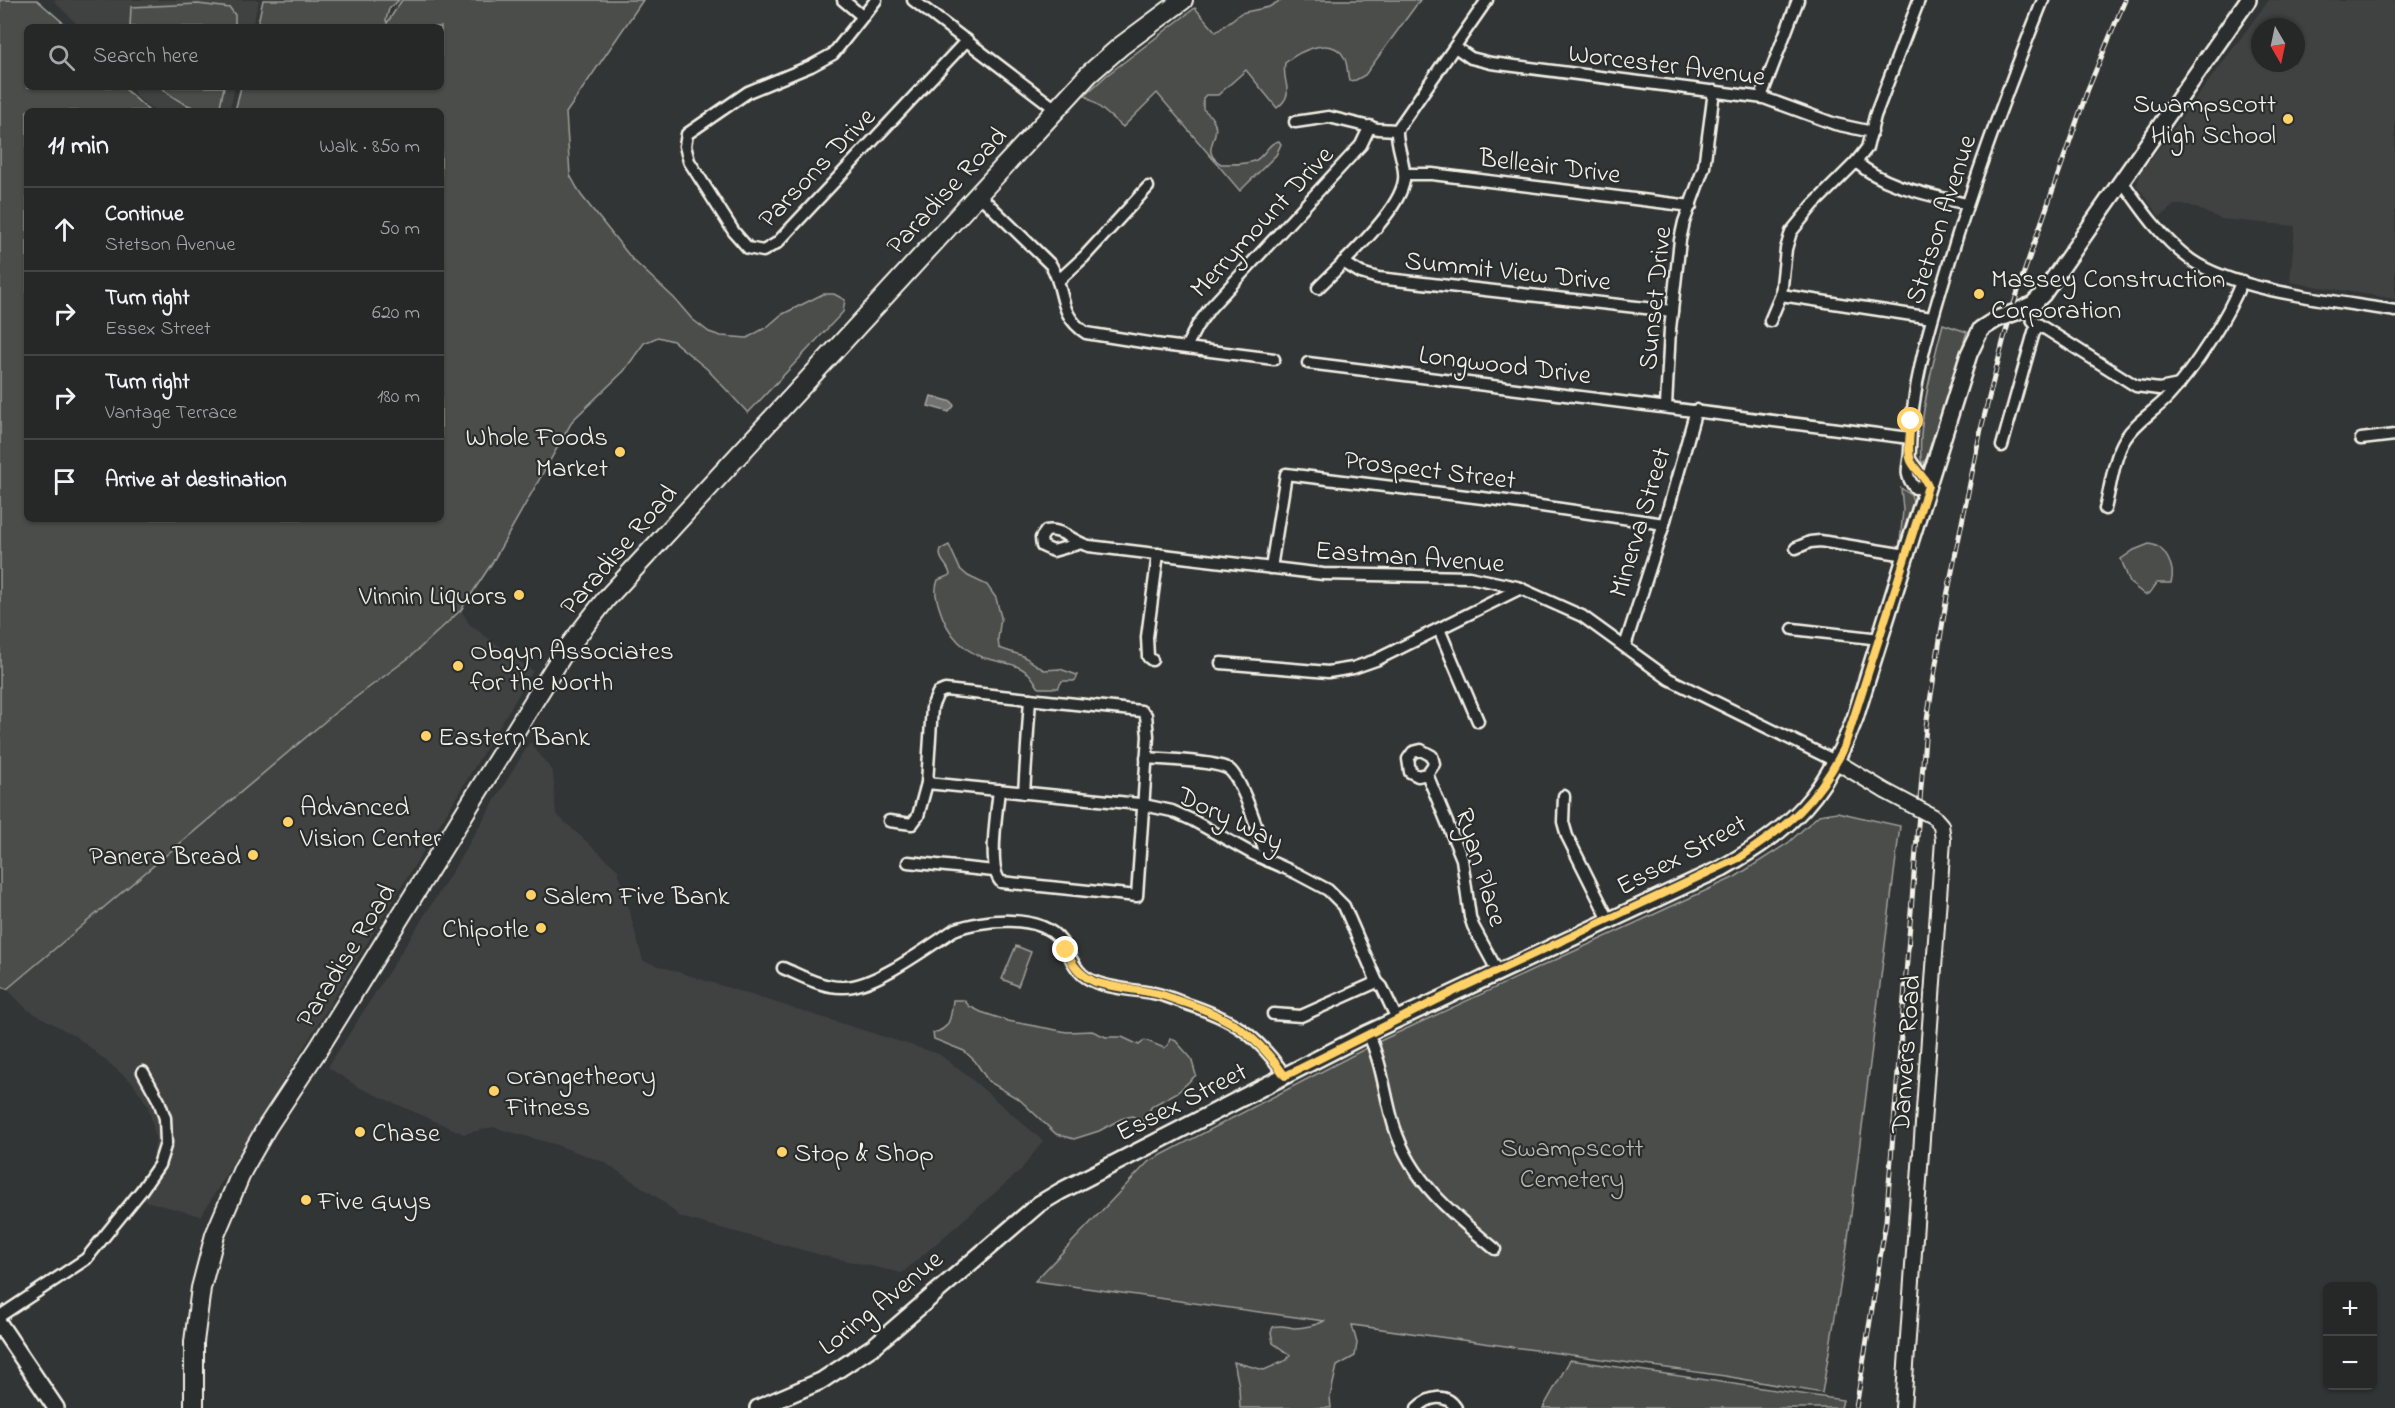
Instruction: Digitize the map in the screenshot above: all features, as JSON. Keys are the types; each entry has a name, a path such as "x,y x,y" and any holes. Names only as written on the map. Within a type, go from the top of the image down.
{"highway":[{"name":"Paradise Road","path":"194,1408 194,1342 201,1288 215,1235 240,1176 267,1127 319,1048 563,654 606,599 1104,60 1183,0"}],"main road":[{"name":"Essex Street","path":"968,1264 1039,1204 1060,1191 1368,1033 1722,868 1755,847 1811,801 1837,762 1855,718 1977,334 1986,324 2021,310 2043,294 2248,0"},
{"name":"Loring Avenue","path":"758,1408 807,1388 844,1368 893,1332 968,1264"},
{"path":"0,1325 56,1408"}],"street":[{"path":"843,0 862,16"},
{"name":"Parsons Drive","path":"876,0 833,54 811,66 748,92 687,134 685,146 689,161 748,248 763,251 777,243 967,40"},
{"path":"913,0 1057,110"},
{"path":"1318,288 1393,206 1404,184 1405,174 1396,141 1397,130 1487,0"},
{"path":"1761,97 1798,0"},
{"path":"1770,321 1781,295 1786,249 1791,232 1867,148 1875,116 1919,0"},
{"name":"Stetson Avenue","path":"1928,486 1923,474 1916,469 1910,459 1916,382 1932,318 1966,204 1993,127 2043,0"},
{"name":"Worcester Avenue","path":"1455,47 1471,58 1491,63 1761,97 1835,124 1872,132"},
{"name":"Sunset Drive","path":"1666,406 1672,311 1680,240 1704,167 1713,91"},
{"path":"1294,122 1329,117 1397,130"},
{"name":"Merrymount Drive","path":"1186,347 1190,337 1210,308 1353,155 1361,145 1370,126"},
{"path":"1856,162 1867,171 1892,183 1966,204"},
{"name":"Belleair Drive","path":"1405,174 1432,174 1690,206"},
{"path":"2122,181 2156,228 2182,253 2208,269 2279,291 2395,311"},
{"path":"1058,281 1084,257 1148,187"},
{"path":"979,195 1045,258 1056,273 1065,310 1077,327 1086,333 1274,358"},
{"name":"Summit View Drive","path":"1343,262 1361,273 1378,278 1672,311"},
{"path":"2105,510 2123,440 2134,426 2179,385 2220,325 2242,281"},
{"path":"1781,295 1932,318"},
{"path":"2021,310 2039,325 2136,386 2159,388 2179,385"},
{"path":"2002,446 2034,332 2039,325"},
{"name":"Longwood Drive","path":"1308,363 1910,438"},
{"name":"Minerva Street","path":"1625,646 1664,524 1696,410"},
{"path":"2361,439 2395,435"},
{"name":"Prospect Street","path":"1271,568 1286,474 1507,501 1664,524"},
{"path":"1796,548 1810,542 1820,541 1906,555"},
{"name":"Eastman Avenue","path":"1078,544 1271,568 1363,576 1469,577 1521,588 1582,616 1669,680 1837,762"},
{"path":"1152,660 1148,657 1146,648 1158,554"},
{"path":"1221,663 1313,672 1342,671 1376,660 1521,588"},
{"path":"1439,629 1478,721"},
{"path":"1793,629 1880,639"},
{"path":"889,821 912,824 916,820 927,783 934,699 938,693 945,690 1141,711 1146,715 1148,728 1137,896 1001,882 996,878 994,871 999,790"},
{"path":"1024,793 1030,699"},
{"path":"1146,758 1210,764 1230,770 1239,784 1268,861"},
{"name":"Danvers Road","path":"1837,762 1934,817 1941,825 1943,840 1903,1408"},
{"name":"Ryan Place","path":"1427,774 1462,860 1473,926 1498,972"},
{"name":"Dory Way","path":"927,783 1142,804 1172,811 1192,819 1268,861 1296,873 1336,898 1344,906 1377,982 1397,1019"},
{"path":"1564,796 1563,822 1567,836 1609,920"},
{"path":"908,862 994,871"},
{"path":"783,969 821,984 850,986 875,978 964,926 993,922 1036,924 1055,933 1075,967 1087,978 1104,985 1156,993 1219,1015 1238,1026 1260,1044 1285,1076"},
{"path":"1273,1014 1301,1016 1377,982"},
{"path":"1368,1033 1378,1055 1397,1134 1412,1166 1425,1186 1442,1204 1495,1249"},
{"path":"0,1316 86,1259 159,1165 166,1143 165,1118 159,1101 143,1072"},
{"path":"1417,1408 1426,1399 1435,1397 1445,1399 1456,1408"}],"shaded area":[{"path":"53,0 259,0 253,24 77,24"},
{"name":"Swampscott High School","path":"2269,0 2395,0 2395,299 2290,282 2295,226 2221,219 2189,205 2174,205 2160,217 2137,186 2139,175 2251,24 2251,72 2305,72 2305,18 2256,18"},
{"path":"132,90 234,90 230,108 151,108"},
{"path":"931,396 952,402 954,406 949,412 928,406"},
{"path":"461,610 470,625 533,671 201,1216 127,1196 152,1163 156,1139 148,1106 133,1083 77,1037 28,1010 7,989 336,712 410,657"},
{"path":"530,742 553,772 556,814 618,870 643,961 939,1054 1043,1141 1020,1171 902,1273 821,1255 680,1217 661,1200 604,1162 554,1144 493,1127 464,1134 358,1087 328,1067 447,880"}],"green space":[{"path":"0,0 37,0 65,24 24,24 24,90 126,90 146,108 24,108 24,522 444,522 444,108 236,108 240,90 444,90 444,24 258,24 263,0 399,0 389,9 387,23 402,0 643,0 566,113 570,175 581,195 632,259 674,298 692,319 709,332 721,336 747,338 767,327 781,315 823,294 834,294 845,300 843,312 748,413 707,369 673,341 658,337 644,343 624,371 573,420 492,563 461,610 410,657 336,712 7,989 0,986"},
{"path":"1281,0 1420,0 1365,75 1356,80 1349,81 1347,66 1339,50 1324,46 1315,47 1298,54 1285,63 1287,92 1283,102 1277,108 1246,70 1218,95 1206,95 1203,98 1203,109 1212,118 1215,126 1211,151 1221,164 1252,162 1272,144 1279,141 1281,144 1276,155 1240,191 1157,93 1123,127 1085,95 1107,75 1195,8 1216,32 1241,13 1269,7"},
{"path":"198,4 230,8 235,15 235,24 130,24 131,7"},
{"path":"165,90 223,90 220,108 196,108 174,98"},
{"path":"1943,324 1967,332 1927,458 1922,464 1923,414"},
{"path":"1901,488 1911,495 1913,502 1900,543 1903,510"},
{"path":"2149,544 2160,548 2168,558 2172,577 2171,583 2157,583 2150,593 2145,595 2130,583 2121,559"},
{"path":"949,545 960,569 968,576 987,585 996,598 1001,617 999,648 1023,656 1044,670 1060,669 1077,675 1074,681 1062,681 1058,688 1039,688 1024,670 983,657 958,642 942,617 936,594 938,580 950,575 940,553 941,549"},
{"name":"Swampscott Cemetery","path":"1837,812 1900,826 1847,1246 1822,1393 1725,1376 1352,1325 1357,1343 1355,1356 1337,1366 1330,1397 1331,1408 1240,1408 1239,1386 1234,1362 1264,1370 1287,1360 1290,1355 1273,1343 1271,1332 1273,1327 1294,1328 1324,1321 1035,1281 1148,1162 1382,1040 1735,877 1788,843 1819,815"},
{"path":"1016,946 1031,952 1018,986 1002,979"},
{"path":"953,1000 964,1000 969,1006 981,1012 1008,1021 1067,1032 1092,1031 1106,1037 1122,1037 1139,1045 1145,1040 1164,1048 1170,1039 1174,1039 1191,1058 1196,1075 1178,1092 1152,1106 1149,1111 1151,1120 1148,1123 1132,1116 1074,1139 1056,1134 1020,1100 988,1081 975,1061 964,1051 934,1039 933,1033 947,1025 949,1021"},
{"path":"1570,1360 1843,1400 1841,1408 1543,1408"}],"railway":[{"path":"1856,1408 1886,1221 1926,726 1947,596 1981,429 2021,281 2088,89 2125,0"}],"place":[{"name":"Swampscott High School","path":"2288,119"},
{"name":"Massey Construction Corporation","path":"1979,294"},
{"name":"Whole Foods Market","path":"620,452"},
{"name":"Vinnin Liquors","path":"519,595"},
{"name":"Obgyn Associates for the North","path":"458,666"},
{"name":"Eastern Bank","path":"426,736"},
{"name":"Advanced Vision Center","path":"288,822"},
{"name":"Panera Bread","path":"253,855"},
{"name":"Salem Five Bank","path":"531,895"},
{"name":"Chipotle","path":"541,928"},
{"name":"Orangetheory Fitness","path":"494,1091"},
{"name":"Chase","path":"360,1132"},
{"name":"Stop & Shop","path":"782,1152"},
{"name":"Five Guys","path":"306,1200"}],"route":[{"path":"1066,950 1075,967 1095,982 1156,993 1225,1018 1252,1036 1268,1052 1285,1076 1459,989 1722,868 1739,858 1800,813 1829,777 1844,748 1928,486 1923,474 1916,469 1910,459 1911,421"}]}
